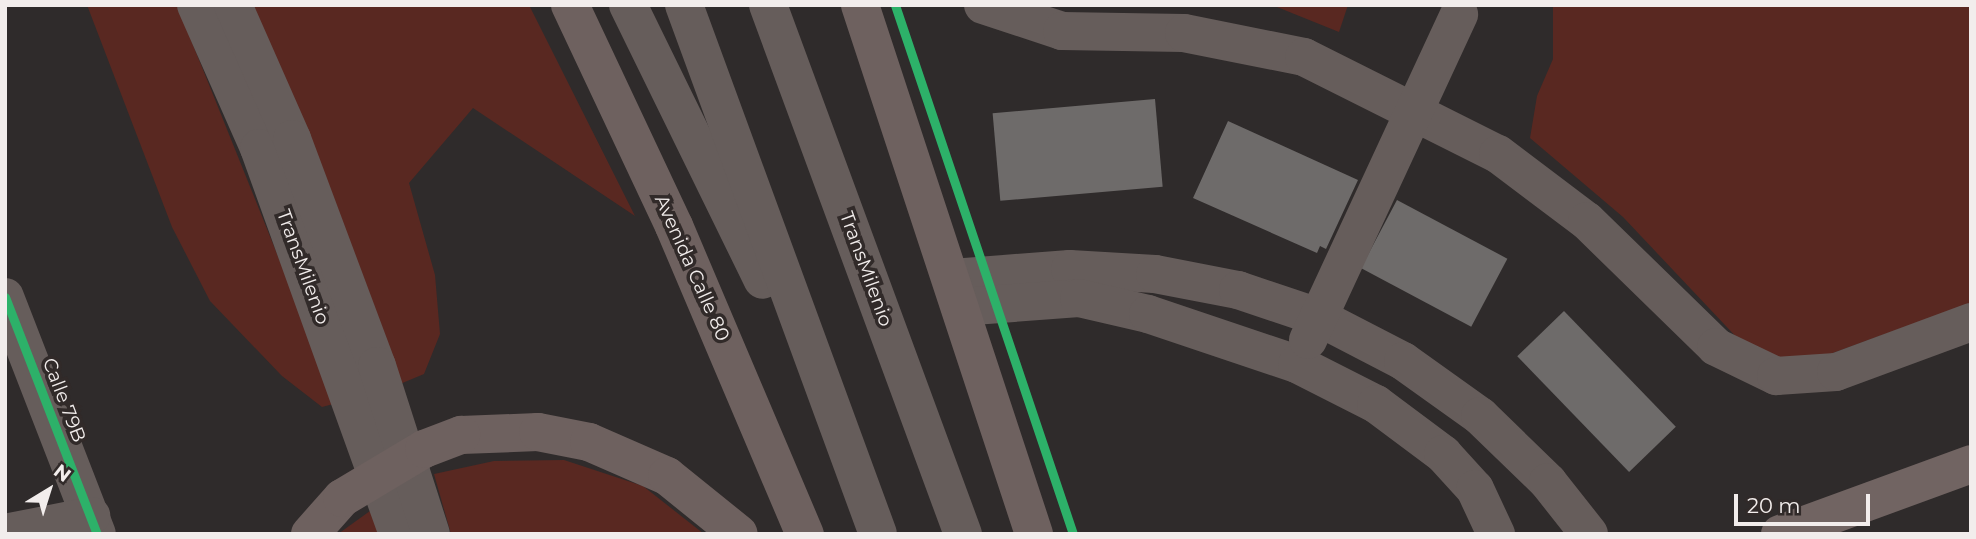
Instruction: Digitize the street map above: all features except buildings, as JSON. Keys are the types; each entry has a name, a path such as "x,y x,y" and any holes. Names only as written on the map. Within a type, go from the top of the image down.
{"highway":[{"name":"Avenida Calle 80","path":"570,5 674,226 806,534"},
{"path":"860,5 1034,534"},
{"path":"310,534 342,498 424,449 461,435 538,432 589,442 667,476 739,534"}],"main road":[{"path":"1780,534 1971,464"}],"street":[{"name":"TransMilenio","path":"196,5 259,148 397,534"},
{"name":"TransMilenio","path":"233,5 316,202 377,366 431,534"},
{"path":"628,5 855,465"},
{"path":"684,5 855,465 878,534"},
{"name":"TransMilenio","path":"768,5 963,534"},
{"path":"983,5 1062,31 1184,33 1304,57 1498,155 1587,221 1716,347 1776,376 1836,372 1971,322"},
{"path":"1297,364 1459,14"},
{"path":"956,292 1070,269 1155,274 1238,290 1318,317 1403,360 1480,416 1540,474 1589,534"},
{"path":"956,292 1079,298 1148,314 1297,364 1376,404 1434,447 1475,489 1496,534"},
{"name":"Calle 79B","path":"5,298 93,528"},
{"path":"5,533 93,528"}],"shaded area":[{"path":"87,5 177,5 337,403 322,407 282,376 210,301 172,227"},
{"path":"245,5 529,5 635,216 473,108 409,183 435,275 440,334 424,374 400,384"},
{"path":"1272,5 1348,5 1339,32"},
{"path":"1553,5 1971,5 1971,303 1819,358 1782,360 1741,342 1623,217 1530,138 1537,96 1553,59"},
{"path":"564,460 643,486 704,534 451,534 434,474 494,461"},
{"path":"370,511 379,534 338,534"}],"cycle path":[{"path":"895,5 1073,534"},
{"path":"5,297 97,534"}]}
